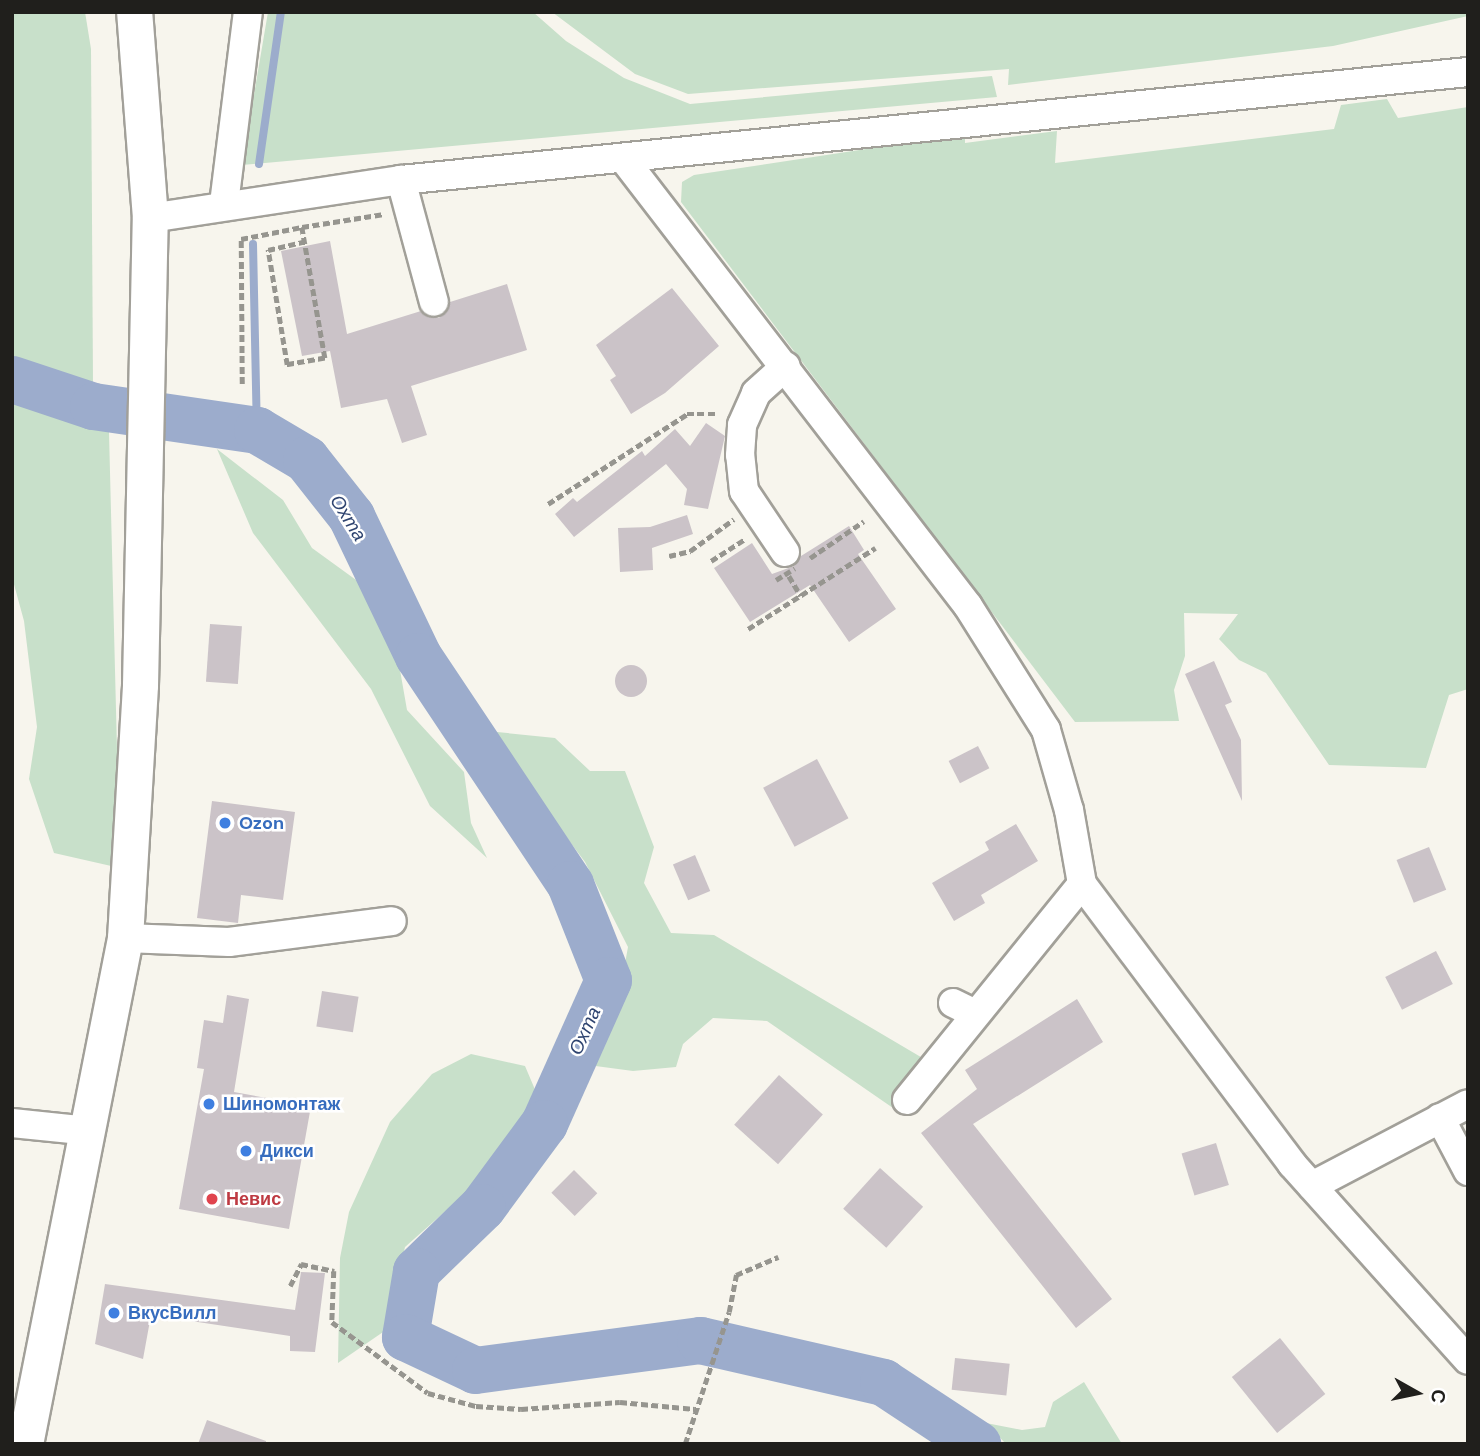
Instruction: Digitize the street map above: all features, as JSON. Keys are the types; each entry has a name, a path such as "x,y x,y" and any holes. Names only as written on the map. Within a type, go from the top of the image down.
{"main road":[{"path":"24,1444 89,1132 125,938 145,504 150,218 134,12"}],"street":[{"path":"224,204 248,12"},
{"path":"150,218 224,204 401,180 1468,72"},
{"path":"623,158 786,366 968,606 1046,730 1069,810 1082,884 1312,1186 1468,1360"},
{"path":"401,180 435,302"},
{"path":"786,366 756,393 747,414 740,456 744,491 790,560"},
{"path":"907,1100 965,1008 1082,884"},
{"path":"125,938 229,942 392,921"},
{"path":"1312,1186 1468,1104"},
{"path":"1440,1118 1468,1171"},
{"path":"12,1123 89,1132"}],"path":[{"path":"242,384 241,239 408,210"},
{"path":"302,227 325,358 287,365 268,250 304,242"},
{"path":"548,504 687,414 747,414"},
{"path":"669,556 690,551 740,514"},
{"path":"776,580 790,560 852,530 864,521"},
{"path":"711,561 743,540"},
{"path":"748,629 875,548"},
{"path":"685,1444 729,1311 736,1275 778,1257"},
{"path":"290,1286 301,1264 334,1270 332,1322 428,1393 476,1406 521,1409 620,1402 695,1409"}],"green space":[{"path":"12,12 85,12 91,49 93,385 12,357"},
{"path":"268,12 533,12 566,41 624,78 690,104 992,76 997,97 242,165"},
{"path":"552,12 1468,12 1468,16 1333,46 1008,85 1009,69 688,94 635,74"},
{"path":"1387,99 1398,118 1468,107 1468,689 1449,695 1426,768 1329,765 1266,673 1239,660 1219,639 1238,614 1184,613 1185,656 1174,690 1179,721 1075,722 681,202 682,182 694,175 965,134 965,143 1057,131 1055,163 1334,129 1341,105"},
{"path":"12,400 109,432 120,868 54,853 29,779 37,727 24,621 12,577"},
{"path":"217,449 283,500 312,548 363,585 396,647 407,710 464,772 471,823 487,858 430,806 371,689 253,533"},
{"path":"487,731 555,738 590,771 625,771 654,847 644,883 671,933 714,935 931,1063 893,1108 767,1021 713,1018 683,1044 676,1067 633,1071 588,1065 616,1013 628,947 585,862"},
{"path":"471,1054 525,1066 539,1099 494,1168 405,1247 386,1330 338,1363 340,1258 349,1212 390,1122 432,1074"},
{"path":"1084,1382 1122,1444 1006,1444 986,1423 1022,1430 1045,1427 1053,1402"}],"building":[{"path":"330,241 347,334 421,311 439,318 450,302 507,284 527,350 411,386 427,435 402,443 387,399 341,408 330,351 302,356 281,251"},
{"path":"672,288 719,346 665,393 631,414 610,380 616,376 596,345"},
{"path":"706,423 725,436 708,509 684,505 687,489 666,464 574,537 555,514 573,498 577,502 642,451 645,456 675,429 690,446"},
{"path":"687,515 693,534 652,548 653,570 620,572 618,528 650,527"},
{"path":"849,526 864,550 858,554 896,609 849,642 810,585 750,622 714,568 752,543 772,574 794,566 801,556"},
{"path":"210,624 242,626 238,684 206,682"},
{"path":"1214,661 1232,702 1225,705 1241,740 1242,801 1185,674"},
{"path":"631,665 642,670 647,681 642,692 631,697 620,692 615,681 620,670"},
{"path":"978,746 989,768 960,783 949,761"},
{"path":"817,759 848,818 795,847 763,788"},
{"path":"212,801 295,812 283,900 241,895 238,923 197,918"},
{"path":"1016,824 1038,861 981,895 985,903 954,921 932,883 989,850 985,842"},
{"path":"1429,847 1446,890 1414,903 1397,860"},
{"path":"695,855 710,891 688,900 673,864"},
{"path":"1436,951 1453,984 1402,1010 1385,977"},
{"path":"322,991 359,997 353,1032 316,1027"},
{"name":"Дикси","path":"227,995 249,999 234,1092 311,1106 289,1229 179,1209 204,1069 197,1068 204,1020 223,1023"},
{"path":"1077,999 1103,1042 973,1124 1112,1299 1076,1328 921,1133 977,1089 965,1070"},
{"path":"779,1075 823,1114 778,1164 734,1125"},
{"path":"1216,1143 1229,1185 1194,1196 1182,1154"},
{"path":"880,1168 923,1207 886,1248 843,1209"},
{"path":"574,1170 597,1193 575,1216 551,1193"},
{"path":"301,1272 325,1273 315,1352 290,1351 290,1336 151,1315 143,1359 95,1344 105,1284 295,1310"},
{"path":"1280,1338 1325,1394 1277,1433 1232,1377"},
{"path":"955,1358 1010,1364 1006,1396 952,1390"},
{"path":"207,1420 266,1441 266,1444 198,1444"}],"waterway":[{"path":"259,164 281,12"},
{"path":"253,244 257,430"},
{"name":"Охта","path":"12,379 93,406 257,430 306,459 351,516 418,656 570,884 608,980 544,1123 482,1207 416,1271 405,1337 475,1370 700,1340 883,1382 977,1444"}],"place":[{"name":"Ozon","path":"225,823"},
{"name":"Шиномонтаж","path":"209,1104"},
{"name":"Дикси","path":"246,1151"},
{"name":"Невис","path":"212,1199"},
{"name":"ВкусВилл","path":"114,1313"}]}
